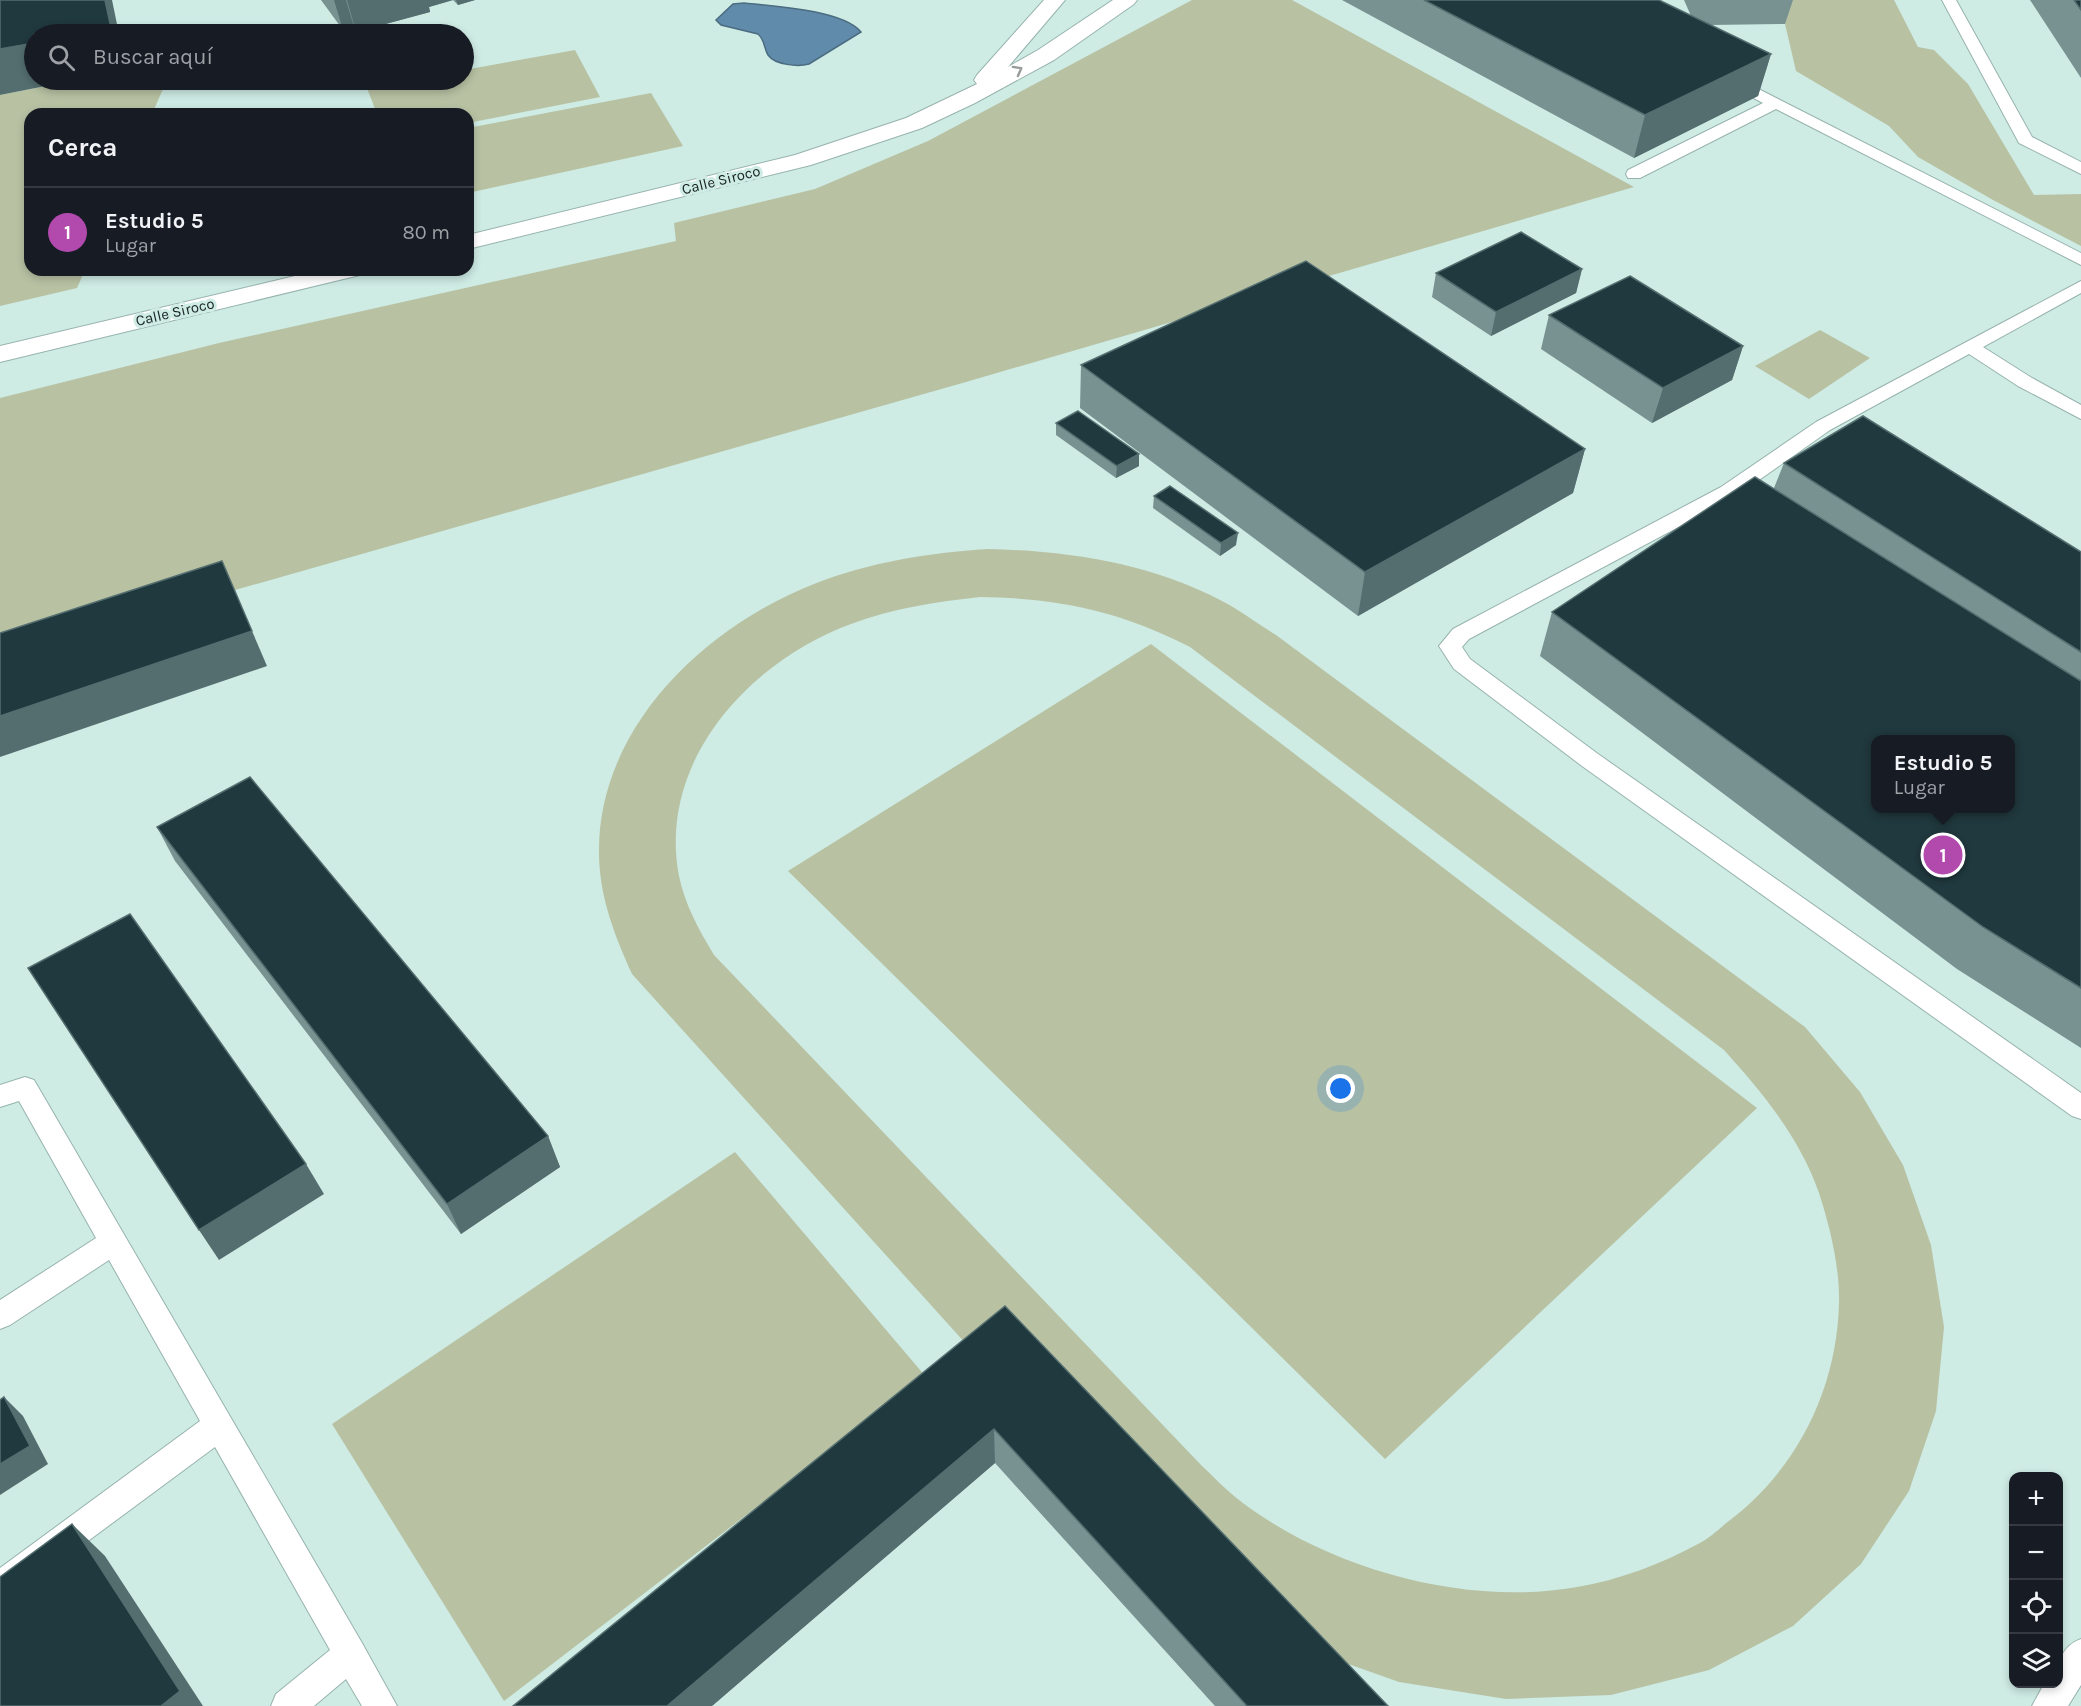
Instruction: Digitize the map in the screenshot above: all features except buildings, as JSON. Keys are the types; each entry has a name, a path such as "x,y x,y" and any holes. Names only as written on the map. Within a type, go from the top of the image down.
{"street":[{"name":"Calle Siroco","path":"967,98 1055,0"},
{"name":"Calle Siroco","path":"474,241 803,160 915,123 1046,55 1127,0"},
{"path":"1012,50 1020,10"},
{"name":"Calle Siroco","path":"0,354 326,276"}],"lane":[{"path":"1949,0 2025,140 2081,169"},
{"path":"1713,70 2081,260"},
{"path":"1634,174 1776,103"},
{"path":"2081,286 1823,426 1728,492 1461,634 1450,646 1462,664 1590,760 2081,1108"},
{"path":"1971,347 2025,382 2081,413"},
{"path":"1728,492 1758,512"},
{"path":"0,1096 25,1088 380,1706"},
{"path":"0,1316 113,1242"},
{"path":"0,1587 218,1426"},
{"path":"288,1706 351,1654"},
{"path":"2049,1706 2081,1655"}],"green space":[{"path":"1192,0 1292,0 1634,187 966,382 0,657 0,398 219,343 676,241 674,223 815,189 928,141"},
{"path":"1777,0 1894,0 1918,47 1934,50 1968,84 2034,195 2081,194 2081,246 1918,157 1889,126 1796,71"},
{"path":"575,50 600,97 474,122 474,108 375,108 368,90 474,90 474,68"},
{"path":"25,90 163,90 155,108 24,108 24,276 82,276 77,288 0,306 0,95"},
{"path":"651,93 683,146 474,192 474,127"},
{"path":"1820,330 1870,358 1809,399 1755,366"},
{"path":"1018,550 1078,556 1137,568 1194,588 1236,609 1276,635 1805,1027 1860,1092 1903,1165 1931,1245 1944,1327 1936,1411 1909,1491 1861,1564 1793,1626 1709,1670 1611,1695 1506,1699 1399,1682 1295,1645 1126,1521 632,974 614,931 602,887 599,856 603,810 616,766 637,725 664,688 697,655 734,627 773,603 814,584 878,564 966,551","holes":["980,597 1009,598 1088,609 1139,624 1190,647 1724,1050 1766,1099 1801,1153 1823,1206 1834,1248 1838,1276 1839,1303 1836,1336 1821,1398 1808,1427 1791,1455 1750,1503 1709,1537 1655,1565 1624,1576 1577,1587 1534,1592 1490,1592 1400,1577 1314,1546 1275,1524 1234,1496 1202,1466 714,955 685,897 679,876 676,834 682,793 697,755 719,721 746,690 778,663 814,641 851,624 883,614 931,604"]},
{"path":"1151,644 1757,1108 1385,1459 788,871"},
{"path":"735,1152 926,1377 504,1701 332,1424"}],"water":[{"path":"744,3 824,14 852,25 861,32 809,64 781,63 768,55 758,34 721,25 716,20 733,4"}],"place":[{"name":"Estudio 5","path":"1943,855"}]}
